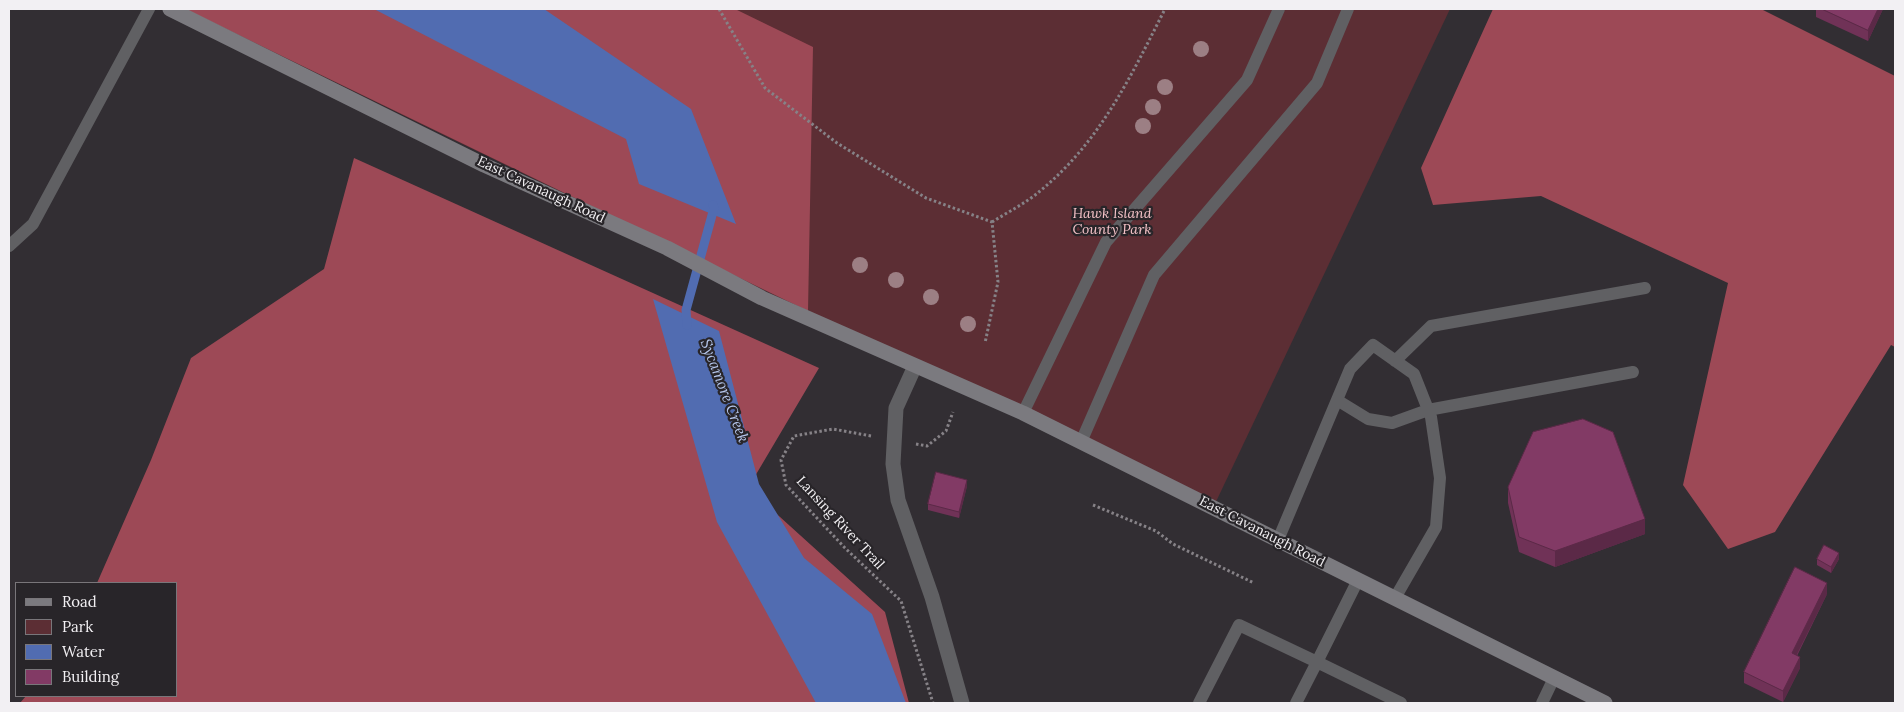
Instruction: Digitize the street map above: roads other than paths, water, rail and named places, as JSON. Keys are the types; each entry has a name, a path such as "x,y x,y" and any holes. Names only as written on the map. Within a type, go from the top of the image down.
{"street":[{"name":"East Cavanaugh Road","path":"170,9 484,165 667,248 762,298 1023,413 1605,703"},
{"path":"915,366 896,408 893,464 898,500 932,598 962,703"}],"lane":[{"path":"9,246 33,224 149,9"},
{"path":"1023,413 1106,242 1246,80 1279,9"},
{"path":"1081,442 1154,275 1318,83 1348,9"},
{"path":"1396,361 1431,326 1645,288"},
{"path":"1278,540 1350,369 1373,345 1414,374 1431,417 1440,478 1436,527 1395,598"},
{"path":"1337,400 1368,419 1392,423 1428,410 1633,372"},
{"path":"1296,703 1358,580"},
{"path":"1199,703 1239,625 1401,703"},
{"path":"1542,703 1554,678"}],"water":[{"path":"374,9 544,9 691,109 736,224 639,184 626,139"},
{"path":"653,299 719,331 759,484 804,558 872,614 906,703 816,703 717,522"}],"waterway":[{"name":"Sycamore Creek","path":"687,325 686,310 714,208 713,205"}],"park label":[{"name":"Hawk Island County Park","path":"1112,222"}]}
